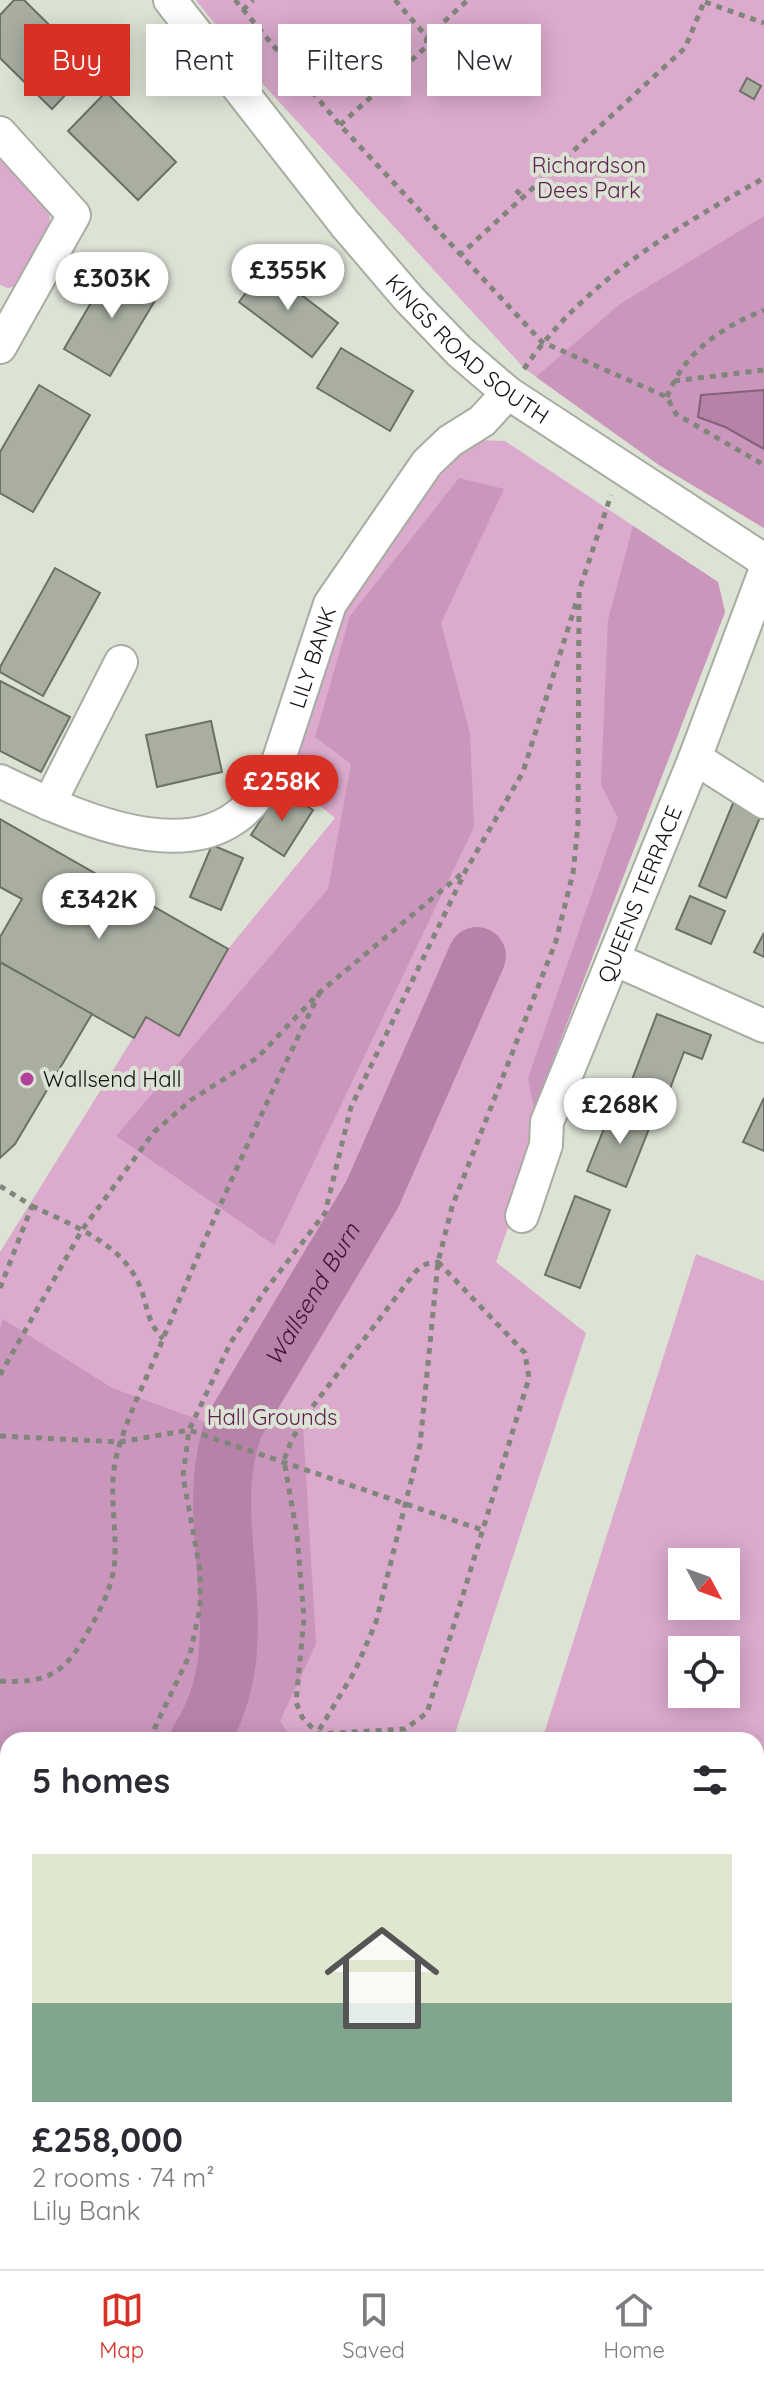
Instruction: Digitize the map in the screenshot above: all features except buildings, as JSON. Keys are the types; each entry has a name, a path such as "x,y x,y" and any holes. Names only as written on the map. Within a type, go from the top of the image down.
{"street":[{"name":"KINGS ROAD SOUTH","path":"170,0 244,99 409,299 508,393 764,560"},
{"path":"0,133 74,215 3,331"},
{"name":"LILY BANK","path":"0,781 89,821 176,836 207,833 237,817 266,784 277,765 330,604 427,463 444,446 482,421 508,393"},
{"name":"QUEENS TERRACE","path":"522,1216 546,1145 547,1122 695,758 764,574"},
{"path":"49,804 121,662"},
{"path":"695,758 764,802"},
{"path":"614,959 764,1026"}],"path":[{"path":"235,0 340,125 542,342 667,397 676,414 764,465"},
{"path":"243,10 253,0"},
{"path":"340,125 426,47 427,37 395,0"},
{"path":"441,24 468,0"},
{"path":"459,256 685,48 703,1 764,23"},
{"path":"508,393 542,342 604,279 764,178"},
{"path":"516,190 523,197"},
{"path":"667,397 686,361 730,323 764,310"},
{"path":"673,381 764,370"},
{"path":"153,1732 190,1654 200,1608 200,1570 183,1476 189,1430 231,1342 264,1292 325,1213 351,1107 466,870 523,772 620,467"},
{"path":"319,1732 355,1671 376,1622 407,1504 420,1445 438,1262 452,1207 556,941 566,906 578,825 579,591"},
{"path":"0,1375 82,1230 154,1132 191,1100 257,1058 320,992 466,870"},
{"path":"0,1681 29,1683 44,1680 60,1671 102,1605 112,1578 115,1553 110,1493 120,1442 213,1217 320,992"},
{"path":"0,1186 32,1206 82,1230 131,1270 140,1286 149,1323 163,1339"},
{"path":"0,1288 32,1206"},
{"path":"316,1732 302,1717 296,1702 304,1618 297,1535 284,1460 292,1439 310,1410 416,1271 426,1264 438,1262"},
{"path":"353,1732 405,1729 427,1713 529,1378 529,1361 438,1262"},
{"path":"0,1436 120,1442 189,1430 482,1530"}],"green space":[{"name":"Richardson Dees Park","path":"196,0 764,0 764,528 659,465 524,368 262,83 262,24 215,24"},
{"path":"0,153 49,212 50,221 42,250 22,285 8,288 0,285"},
{"path":"764,216 764,390 718,392 698,417 725,427 764,449 764,528 659,465 536,377 620,304"},
{"name":"Hall Grounds","path":"477,440 505,441 718,582 725,612 534,1109 536,1147 496,1262 586,1333 456,1732 0,1732 0,1252 146,1017 179,1035 228,949 335,818 290,781 339,617 438,469"},
{"path":"459,478 504,489 441,623 470,733 474,827 274,1245 116,1136 328,889 351,764 315,737 350,616"},
{"path":"633,526 718,582 725,612 534,1109 528,1078 618,818 601,785 608,620"},
{"path":"696,1254 764,1281 764,1732 545,1732"},
{"path":"3,1319 112,1388 205,1422 302,1408 316,1644 280,1721 287,1732 0,1732 0,1327"}],"shaded area":[{"path":"764,390 764,449 725,427 698,417 701,395"}],"waterway":[{"name":"Wallsend Burn","path":"203,1732 218,1702 227,1663 229,1623 222,1504 225,1465 234,1426 372,1195 477,956"}],"place":[{"name":"Wallsend Hall","path":"27,1079"}]}
